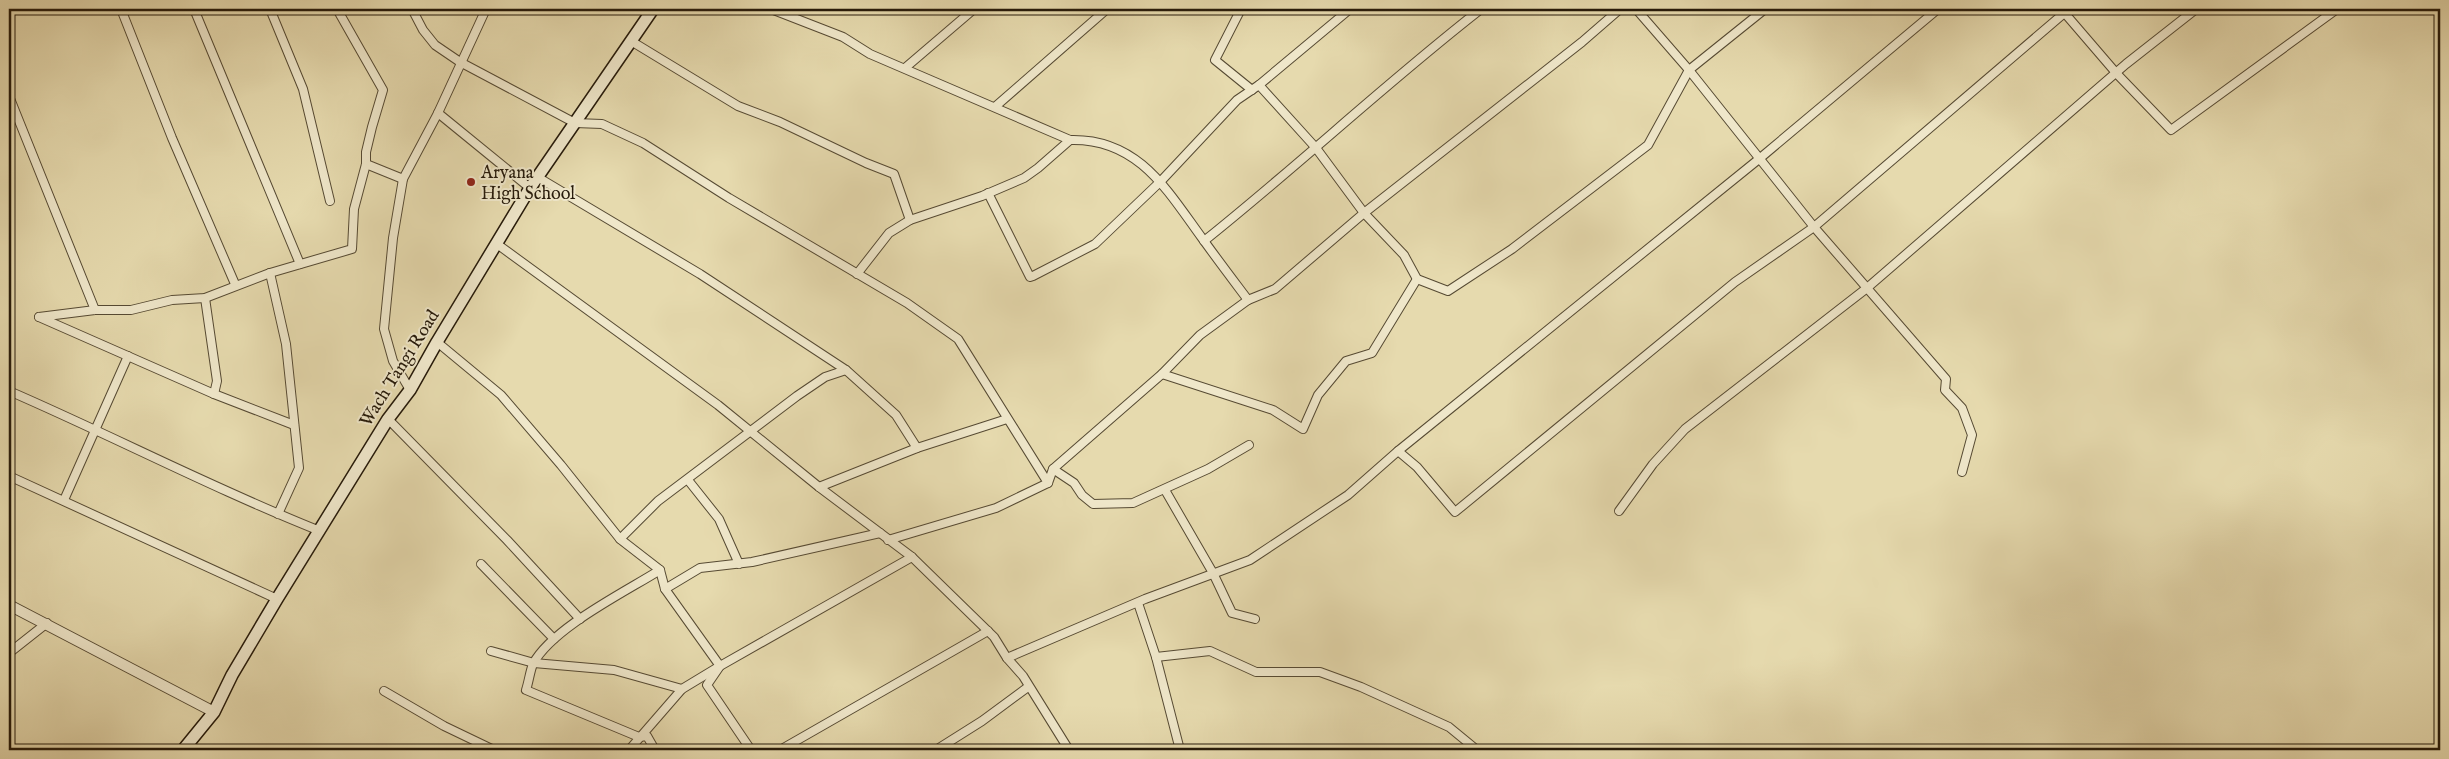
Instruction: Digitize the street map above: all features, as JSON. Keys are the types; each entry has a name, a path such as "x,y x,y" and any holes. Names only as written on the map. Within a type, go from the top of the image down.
{"main road":[{"name":"Wach Tangi Road","path":"183,750 214,712 232,675 277,600 388,419 410,390 530,188 539,178 653,9"}],"street":[{"path":"121,9 168,130 235,284"},
{"path":"194,9 300,264"},
{"path":"270,9 303,89 330,201"},
{"path":"294,425 214,394 39,316 95,310 131,310 172,300 205,298 235,284 352,249 354,209 366,164 366,152 383,90 337,9"},
{"path":"412,9 423,30 436,46 460,62 575,123 602,124 644,143 729,198 907,304 958,338 1048,483"},
{"path":"410,390 393,361 384,329 393,238 403,179 438,113 486,9"},
{"path":"771,9 843,38 870,54 996,106 1070,140 1088,139 1124,151 1161,181 1248,300"},
{"path":"905,68 974,9"},
{"path":"996,106 1105,9"},
{"path":"1242,9 1214,60 1256,87 1316,148 1364,213 1404,255 1416,279 1448,291 1512,249 1648,145 1689,70 1765,9"},
{"path":"988,193 1030,277 1095,244 1161,181 1238,100 1350,9"},
{"path":"1204,241 1316,148 1398,76 1481,9"},
{"path":"888,540 996,508 1048,483 1053,469 1162,374 1200,335 1248,300 1275,289 1364,213 1582,42 1620,9"},
{"path":"1636,9 1689,70 1814,227 1946,379 1945,390 1962,408 1972,435 1962,472"},
{"path":"1008,658 1213,572 1250,560 1279,539 1301,528 1348,495 1398,451 1759,159 1938,9"},
{"path":"1619,512 1653,464 1684,429 1867,288 2117,74 2196,9"},
{"path":"1398,451 1417,467 1455,512 1735,282 1814,227 2065,10 2117,74 2171,130 2337,9"},
{"path":"631,41 738,106 780,122 866,163 894,174 910,220"},
{"path":"9,96 95,310"},
{"path":"438,113 530,188"},
{"path":"857,274 889,234 910,220 988,193 1024,178 1070,140"},
{"path":"366,164 403,179"},
{"path":"539,178 700,274 846,370 896,415 917,448"},
{"path":"497,244 752,431 820,487 912,557 988,630 1022,676 1065,741 1068,750"},
{"path":"270,273 286,344 299,468 278,514"},
{"path":"1162,374 1273,410 1304,429 1318,395 1346,361 1372,353 1416,279"},
{"path":"205,298 217,381 214,394"},
{"path":"437,342 501,396 620,539 660,570 665,589 720,666"},
{"path":"64,500 128,356"},
{"path":"620,539 658,502 752,431 825,377 846,370"},
{"path":"9,391 96,428 278,514 320,531"},
{"path":"388,419 507,540 580,619"},
{"path":"820,487 917,448 1007,419"},
{"path":"1053,469 1074,483 1082,495 1093,504 1133,503 1208,469 1248,445"},
{"path":"9,476 277,600"},
{"path":"688,480 719,519 739,564"},
{"path":"1165,490 1213,572 1232,613 1255,619"},
{"path":"665,589 700,568 739,564 880,533"},
{"path":"629,750 682,690 720,666 912,557"},
{"path":"481,564 554,638"},
{"path":"655,750 647,736 639,737 526,690 534,663 554,638 580,619 660,570"},
{"path":"1138,603 1156,657 1180,750"},
{"path":"9,604 214,712"},
{"path":"9,653 47,623"},
{"path":"780,750 988,630"},
{"path":"492,651 534,663 614,670 682,690"},
{"path":"1156,657 1210,651 1256,672 1320,672 1361,687 1449,727 1477,750"},
{"path":"720,666 708,684 752,750"},
{"path":"936,750 982,721 1028,687"},
{"path":"384,691 444,726 494,750"}],"place":[{"name":"Aryana High School","path":"471,182"}]}
